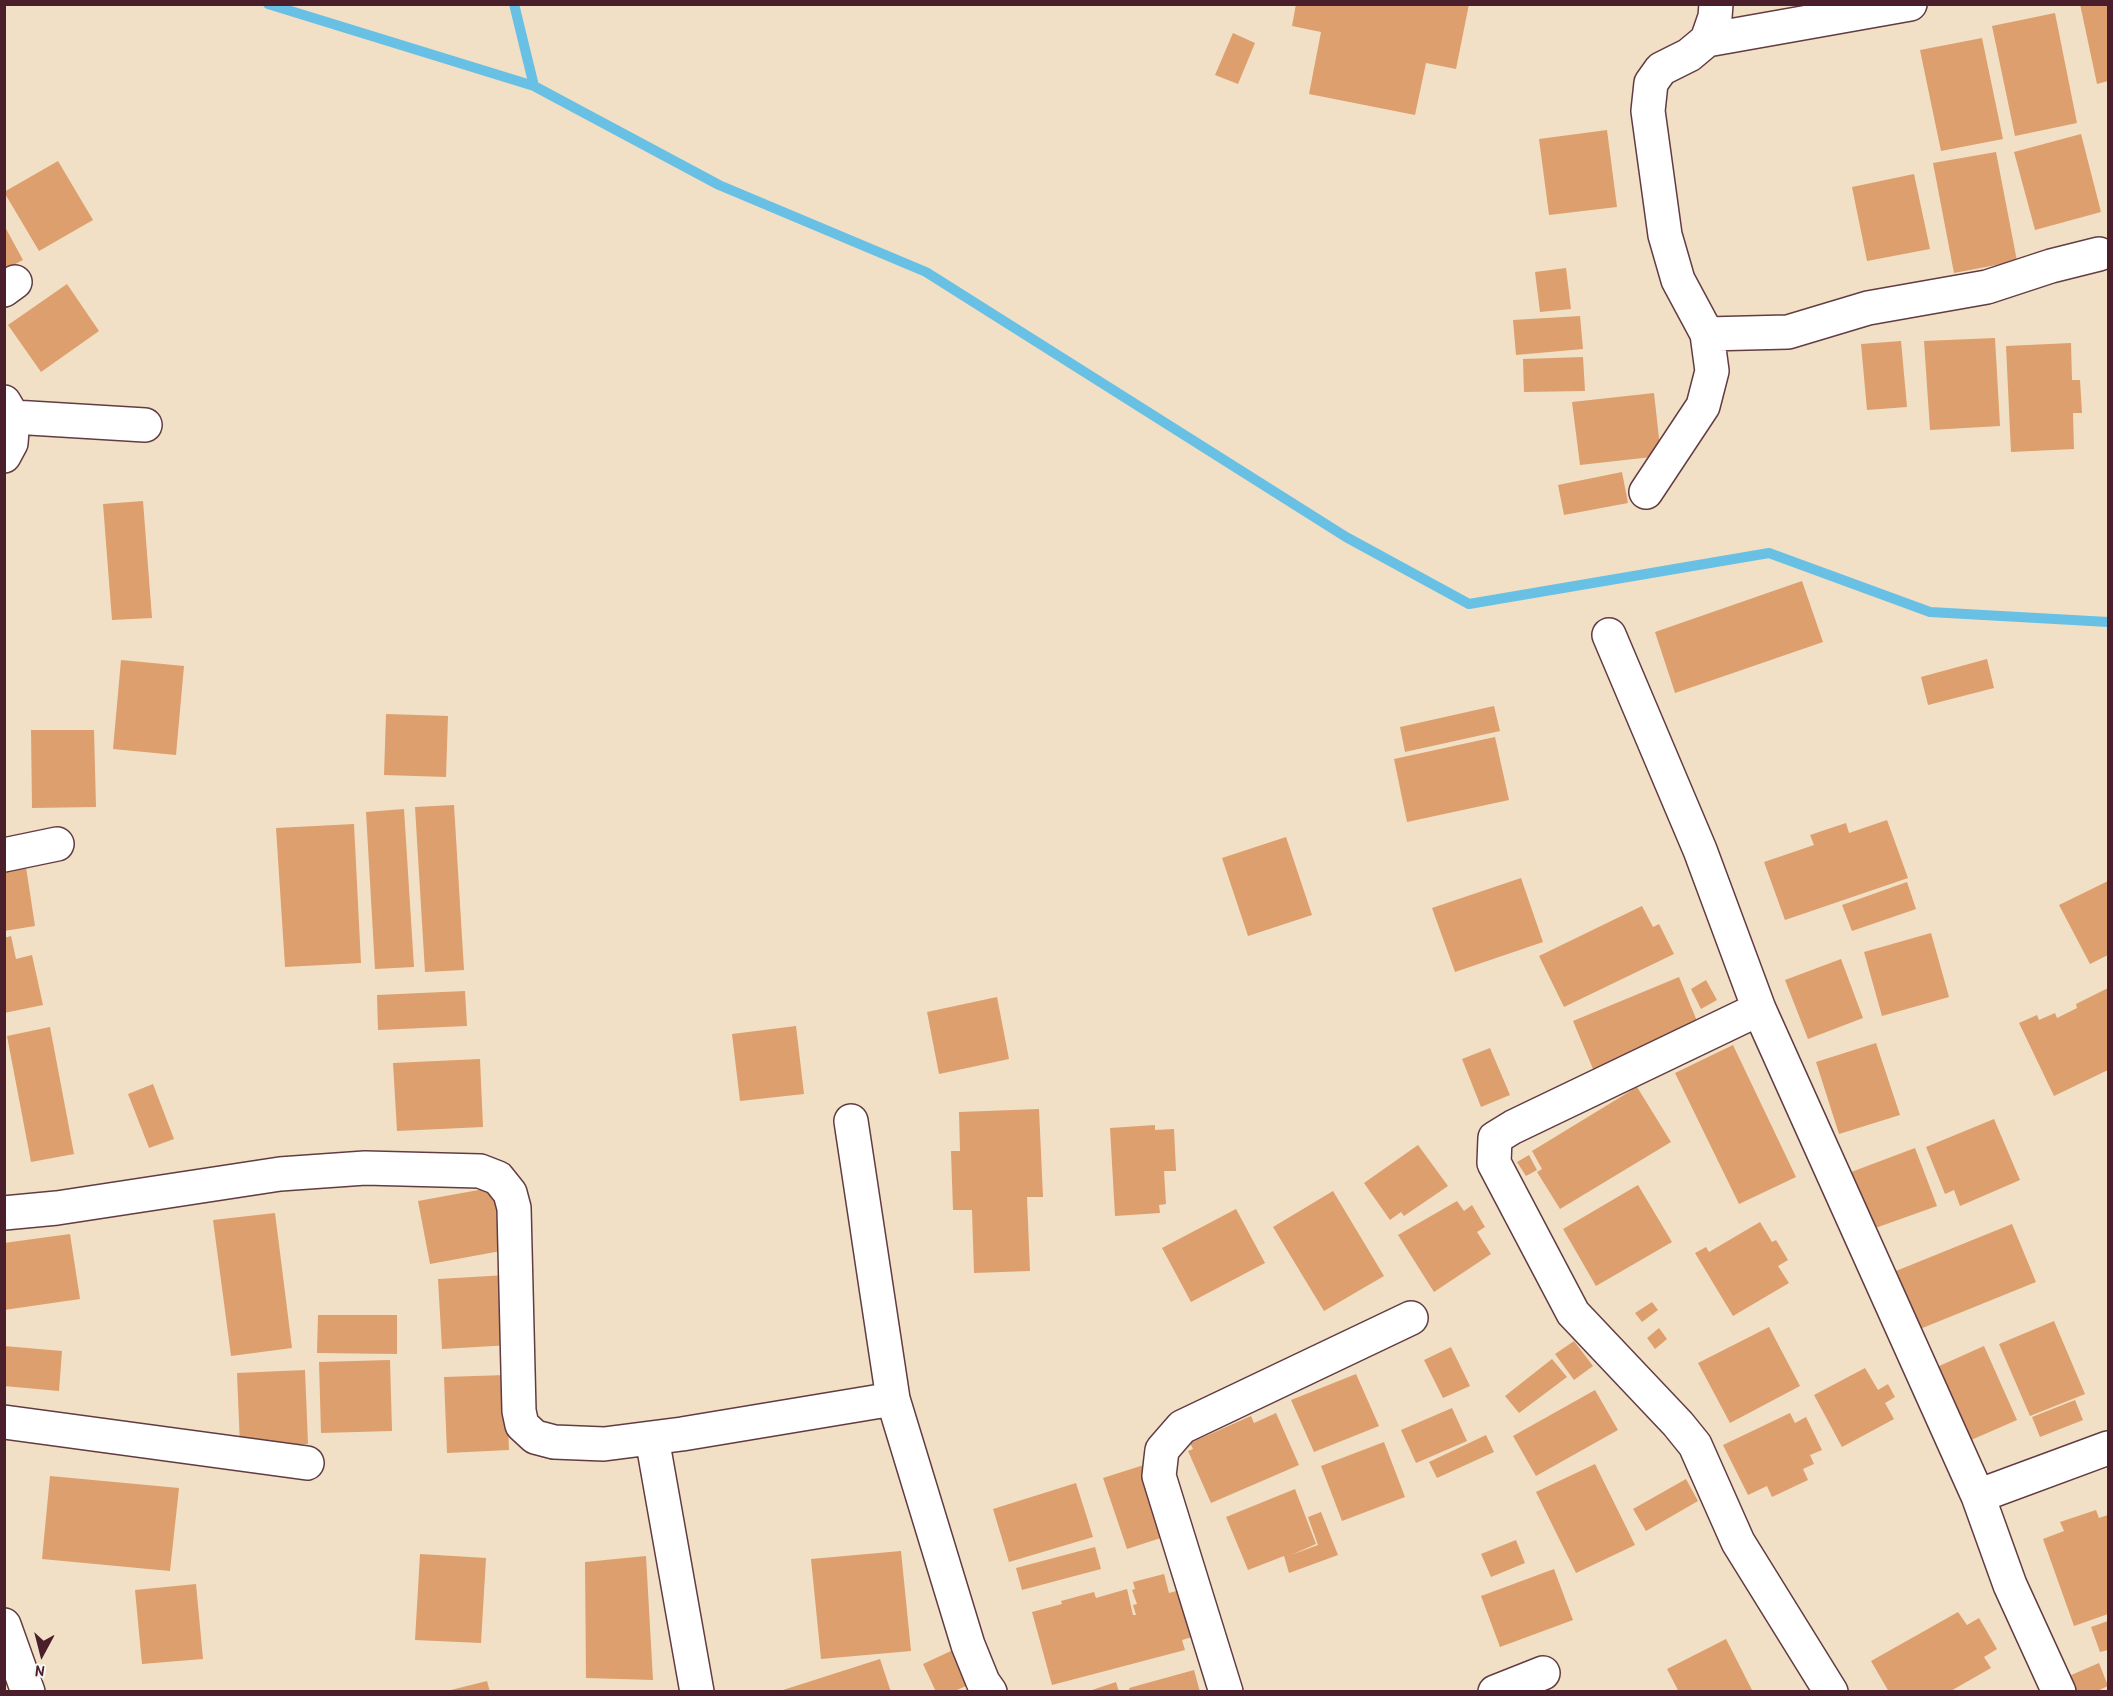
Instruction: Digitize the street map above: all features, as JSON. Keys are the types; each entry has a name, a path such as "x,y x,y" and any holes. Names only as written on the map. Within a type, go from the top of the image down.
{"street":[{"path":"1707,40 1715,17 1716,4"},
{"path":"1646,492 1702,406 1712,371 1707,334 1678,280 1665,235 1648,111 1651,83 1661,69 1689,55 1707,40 1910,4"},
{"path":"1707,334 1788,332 1868,308 1987,287 2051,266 2099,254"},
{"path":"4,456 11,443 9,409 145,425"},
{"path":"1609,635 1700,850 1760,1009 1978,1496 2010,1585 2059,1692"},
{"path":"4,855 57,844"},
{"path":"1760,1009 1513,1127 1495,1138 1494,1163 1573,1313 1695,1445 1738,1542 1831,1692"},
{"path":"851,1121 892,1399 968,1645 983,1682 990,1692"},
{"path":"4,1213 57,1208 280,1174 365,1168 480,1171 498,1178 510,1193 514,1208 519,1411 522,1425 536,1437 554,1442 604,1444 892,1399"},
{"path":"1226,1692 1159,1476 1162,1450 1182,1427 1411,1318"},
{"path":"4,1422 307,1463"},
{"path":"652,1438 697,1692"},
{"path":"1978,1496 2109,1448"},
{"path":"4,1625 28,1692"},
{"path":"1495,1692 1543,1673"}],"building":[{"path":"1296,4 1469,4 1456,69 1426,63 1415,115 1309,94 1321,32 1292,26"},
{"path":"2080,4 2108,4 2108,81 2097,84"},
{"path":"2055,13 2077,123 2015,136 1992,26"},
{"path":"1233,33 1255,43 1238,84 1215,75"},
{"path":"1982,38 2003,139 1941,151 1920,50"},
{"path":"1607,130 1617,207 1549,215 1539,139"},
{"path":"2081,134 2101,212 2035,230 2014,152"},
{"path":"1996,152 2017,261 1954,273 1933,163"},
{"path":"58,161 93,220 39,251 4,192"},
{"path":"1914,174 1930,249 1867,261 1852,187"},
{"path":"4,225 23,260 4,270"},
{"path":"1566,268 1571,309 1540,312 1535,272"},
{"path":"67,284 99,331 41,372 8,325"},
{"path":"1580,316 1583,349 1516,355 1513,320"},
{"path":"1995,338 2000,426 1930,430 1924,341"},
{"path":"1901,341 1907,407 1867,410 1861,344"},
{"path":"2071,343 2072,380 2080,380 2082,413 2073,413 2074,449 2011,452 2006,346"},
{"path":"1583,357 1585,391 1524,392 1523,359"},
{"path":"1654,393 1661,456 1580,465 1572,402"},
{"path":"1622,472 1628,503 1564,515 1558,485"},
{"path":"143,501 152,618 112,620 103,504"},
{"path":"1802,581 1823,642 1675,693 1655,632"},
{"path":"1987,659 1994,688 1928,705 1921,677"},
{"path":"121,660 184,666 176,755 113,749"},
{"path":"1494,706 1500,731 1405,752 1400,727"},
{"path":"386,714 448,716 446,777 384,775"},
{"path":"31,730 94,730 96,807 32,808"},
{"path":"1495,737 1509,800 1407,822 1394,759"},
{"path":"454,805 464,970 425,972 415,807"},
{"path":"404,809 414,967 375,969 366,812"},
{"path":"1887,820 1908,878 1785,920 1764,862 1814,845 1810,835 1846,823 1849,833"},
{"path":"354,824 361,963 285,967 276,828"},
{"path":"1286,837 1312,915 1248,936 1222,858"},
{"path":"26,867 35,926 4,931 4,870"},
{"path":"1521,878 1543,942 1455,972 1432,908"},
{"path":"2108,881 2108,955 2090,964 2059,905"},
{"path":"1907,882 1916,909 1852,931 1842,905"},
{"path":"1642,906 1653,927 1659,924 1674,954 1564,1007 1539,956"},
{"path":"1931,933 1949,997 1882,1016 1864,952"},
{"path":"11,936 16,959 32,955 43,1005 4,1013 4,938"},
{"path":"1841,959 1863,1018 1808,1039 1785,980"},
{"path":"1679,977 1699,1026 1593,1069 1573,1021"},
{"path":"1706,980 1717,1000 1701,1009 1691,989"},
{"path":"2108,988 2108,1070 2054,1096 2019,1023 2037,1015 2039,1020 2055,1013 2057,1018 2077,1008 2076,1004"},
{"path":"465,991 467,1026 378,1030 377,995"},
{"path":"997,997 1009,1059 939,1074 927,1012"},
{"path":"796,1026 804,1094 740,1101 732,1034"},
{"path":"50,1027 74,1154 31,1162 7,1036"},
{"path":"1876,1043 1900,1115 1839,1134 1816,1062"},
{"path":"1733,1045 1796,1177 1739,1204 1675,1073"},
{"path":"1490,1048 1510,1095 1481,1107 1462,1059"},
{"path":"480,1059 483,1127 397,1131 393,1063"},
{"path":"153,1084 174,1139 149,1148 128,1094"},
{"path":"1637,1087 1671,1142 1560,1209 1537,1172 1542,1169 1532,1151"},
{"path":"1039,1109 1043,1197 1027,1197 1030,1271 974,1273 972,1210 953,1210 951,1151 960,1151 959,1112"},
{"path":"1994,1119 2020,1180 1960,1206 1954,1190 1945,1194 1926,1147"},
{"path":"1155,1125 1155,1130 1174,1129 1176,1171 1164,1171 1166,1204 1159,1205 1160,1213 1115,1216 1110,1128"},
{"path":"1418,1145 1448,1186 1404,1216 1401,1212 1390,1220 1364,1183"},
{"path":"1915,1148 1937,1206 1867,1231 1846,1174"},
{"path":"1529,1155 1537,1170 1526,1176 1517,1162"},
{"path":"1638,1185 1672,1242 1596,1286 1563,1229"},
{"path":"495,1187 506,1250 430,1264 418,1201"},
{"path":"1333,1191 1384,1276 1324,1311 1273,1227"},
{"path":"1457,1201 1464,1211 1472,1205 1485,1227 1477,1232 1491,1254 1434,1292 1398,1235"},
{"path":"1236,1209 1265,1263 1191,1302 1162,1248"},
{"path":"275,1213 292,1348 231,1356 213,1220"},
{"path":"1760,1222 1772,1242 1776,1240 1788,1260 1778,1266 1789,1283 1733,1316 1695,1253 1706,1247 1709,1252"},
{"path":"2012,1224 2036,1282 1915,1331 1891,1273"},
{"path":"70,1234 80,1299 4,1310 4,1243"},
{"path":"507,1275 511,1345 442,1349 438,1279"},
{"path":"1652,1302 1658,1310 1642,1322 1635,1313"},
{"path":"318,1315 397,1315 397,1354 317,1353"},
{"path":"2054,1321 2085,1394 2030,1416 1999,1344"},
{"path":"1769,1327 1800,1386 1730,1423 1698,1363"},
{"path":"1659,1328 1667,1339 1655,1349 1647,1338"},
{"path":"1574,1341 1593,1366 1574,1380 1555,1354"},
{"path":"4,1346 62,1351 59,1391 4,1386"},
{"path":"1984,1346 2017,1420 1962,1444 1928,1371"},
{"path":"1451,1347 1470,1386 1443,1398 1424,1360"},
{"path":"1552,1359 1567,1377 1519,1413 1505,1396"},
{"path":"390,1360 392,1431 321,1433 319,1362"},
{"path":"1865,1368 1878,1390 1888,1384 1895,1397 1885,1403 1894,1419 1842,1447 1814,1395"},
{"path":"305,1370 308,1444 240,1447 237,1373"},
{"path":"1356,1374 1379,1426 1314,1452 1291,1400"},
{"path":"506,1375 509,1450 447,1453 444,1377"},
{"path":"1595,1390 1618,1430 1536,1476 1513,1436"},
{"path":"2075,1400 2083,1420 2040,1437 2032,1417"},
{"path":"1452,1408 1467,1441 1416,1463 1401,1430"},
{"path":"1276,1413 1299,1465 1211,1503 1188,1451 1193,1449 1190,1443 1251,1416 1254,1423"},
{"path":"1790,1413 1795,1423 1806,1417 1822,1450 1810,1455 1814,1464 1803,1469 1808,1480 1772,1497 1767,1486 1748,1495 1723,1445"},
{"path":"1486,1435 1494,1452 1437,1478 1429,1462"},
{"path":"1384,1442 1405,1497 1342,1521 1321,1466"},
{"path":"1150,1463 1173,1534 1127,1549 1103,1478"},
{"path":"1595,1464 1635,1545 1576,1573 1536,1492"},
{"path":"50,1476 179,1488 170,1571 42,1559"},
{"path":"1686,1479 1698,1501 1646,1531 1633,1509"},
{"path":"1076,1483 1093,1537 1009,1562 993,1509"},
{"path":"1295,1489 1316,1544 1291,1555 1318,1545 1308,1517 1321,1512 1338,1555 1289,1573 1284,1556 1248,1570 1226,1517"},
{"path":"2096,1510 2099,1518 2108,1515 2108,1614 2074,1626 2043,1539 2064,1531 2060,1522"},
{"path":"1516,1540 1525,1563 1491,1577 1481,1554"},
{"path":"1095,1547 1101,1569 1022,1590 1016,1568"},
{"path":"901,1551 911,1651 821,1659 811,1559"},
{"path":"420,1554 486,1558 481,1643 415,1640"},
{"path":"646,1556 653,1680 586,1678 585,1562"},
{"path":"1554,1569 1573,1620 1500,1647 1481,1596"},
{"path":"1164,1574 1169,1593 1180,1590 1192,1637 1182,1640 1185,1650 1052,1685 1032,1612 1094,1592 1096,1598 1127,1589 1133,1615 1136,1615 1133,1605 1137,1604 1132,1590 1135,1589 1133,1582"},
{"path":"196,1584 203,1659 142,1664 135,1590"},
{"path":"1958,1612 1967,1625 1979,1618 1997,1649 1984,1657 1991,1668 1949,1692 1889,1692 1871,1661"},
{"path":"2108,1621 2108,1650 2100,1652 2091,1627"},
{"path":"1726,1639 1753,1692 1679,1692 1667,1669"},
{"path":"953,1650 970,1684 953,1692 936,1692 923,1664"},
{"path":"880,1659 891,1692 780,1691"},
{"path":"2099,1663 2108,1686 2095,1692 2076,1692 2069,1676"},
{"path":"1194,1670 1200,1692 1130,1692 1129,1688"},
{"path":"487,1681 490,1692 447,1692 447,1691"},
{"path":"1116,1682 1119,1692 1089,1692 1089,1691"}],"waterway":[{"path":"268,4 534,86 719,185 926,272 1346,537 1469,604 1769,553 1930,612 2108,622"},
{"path":"514,4 534,86"}]}
